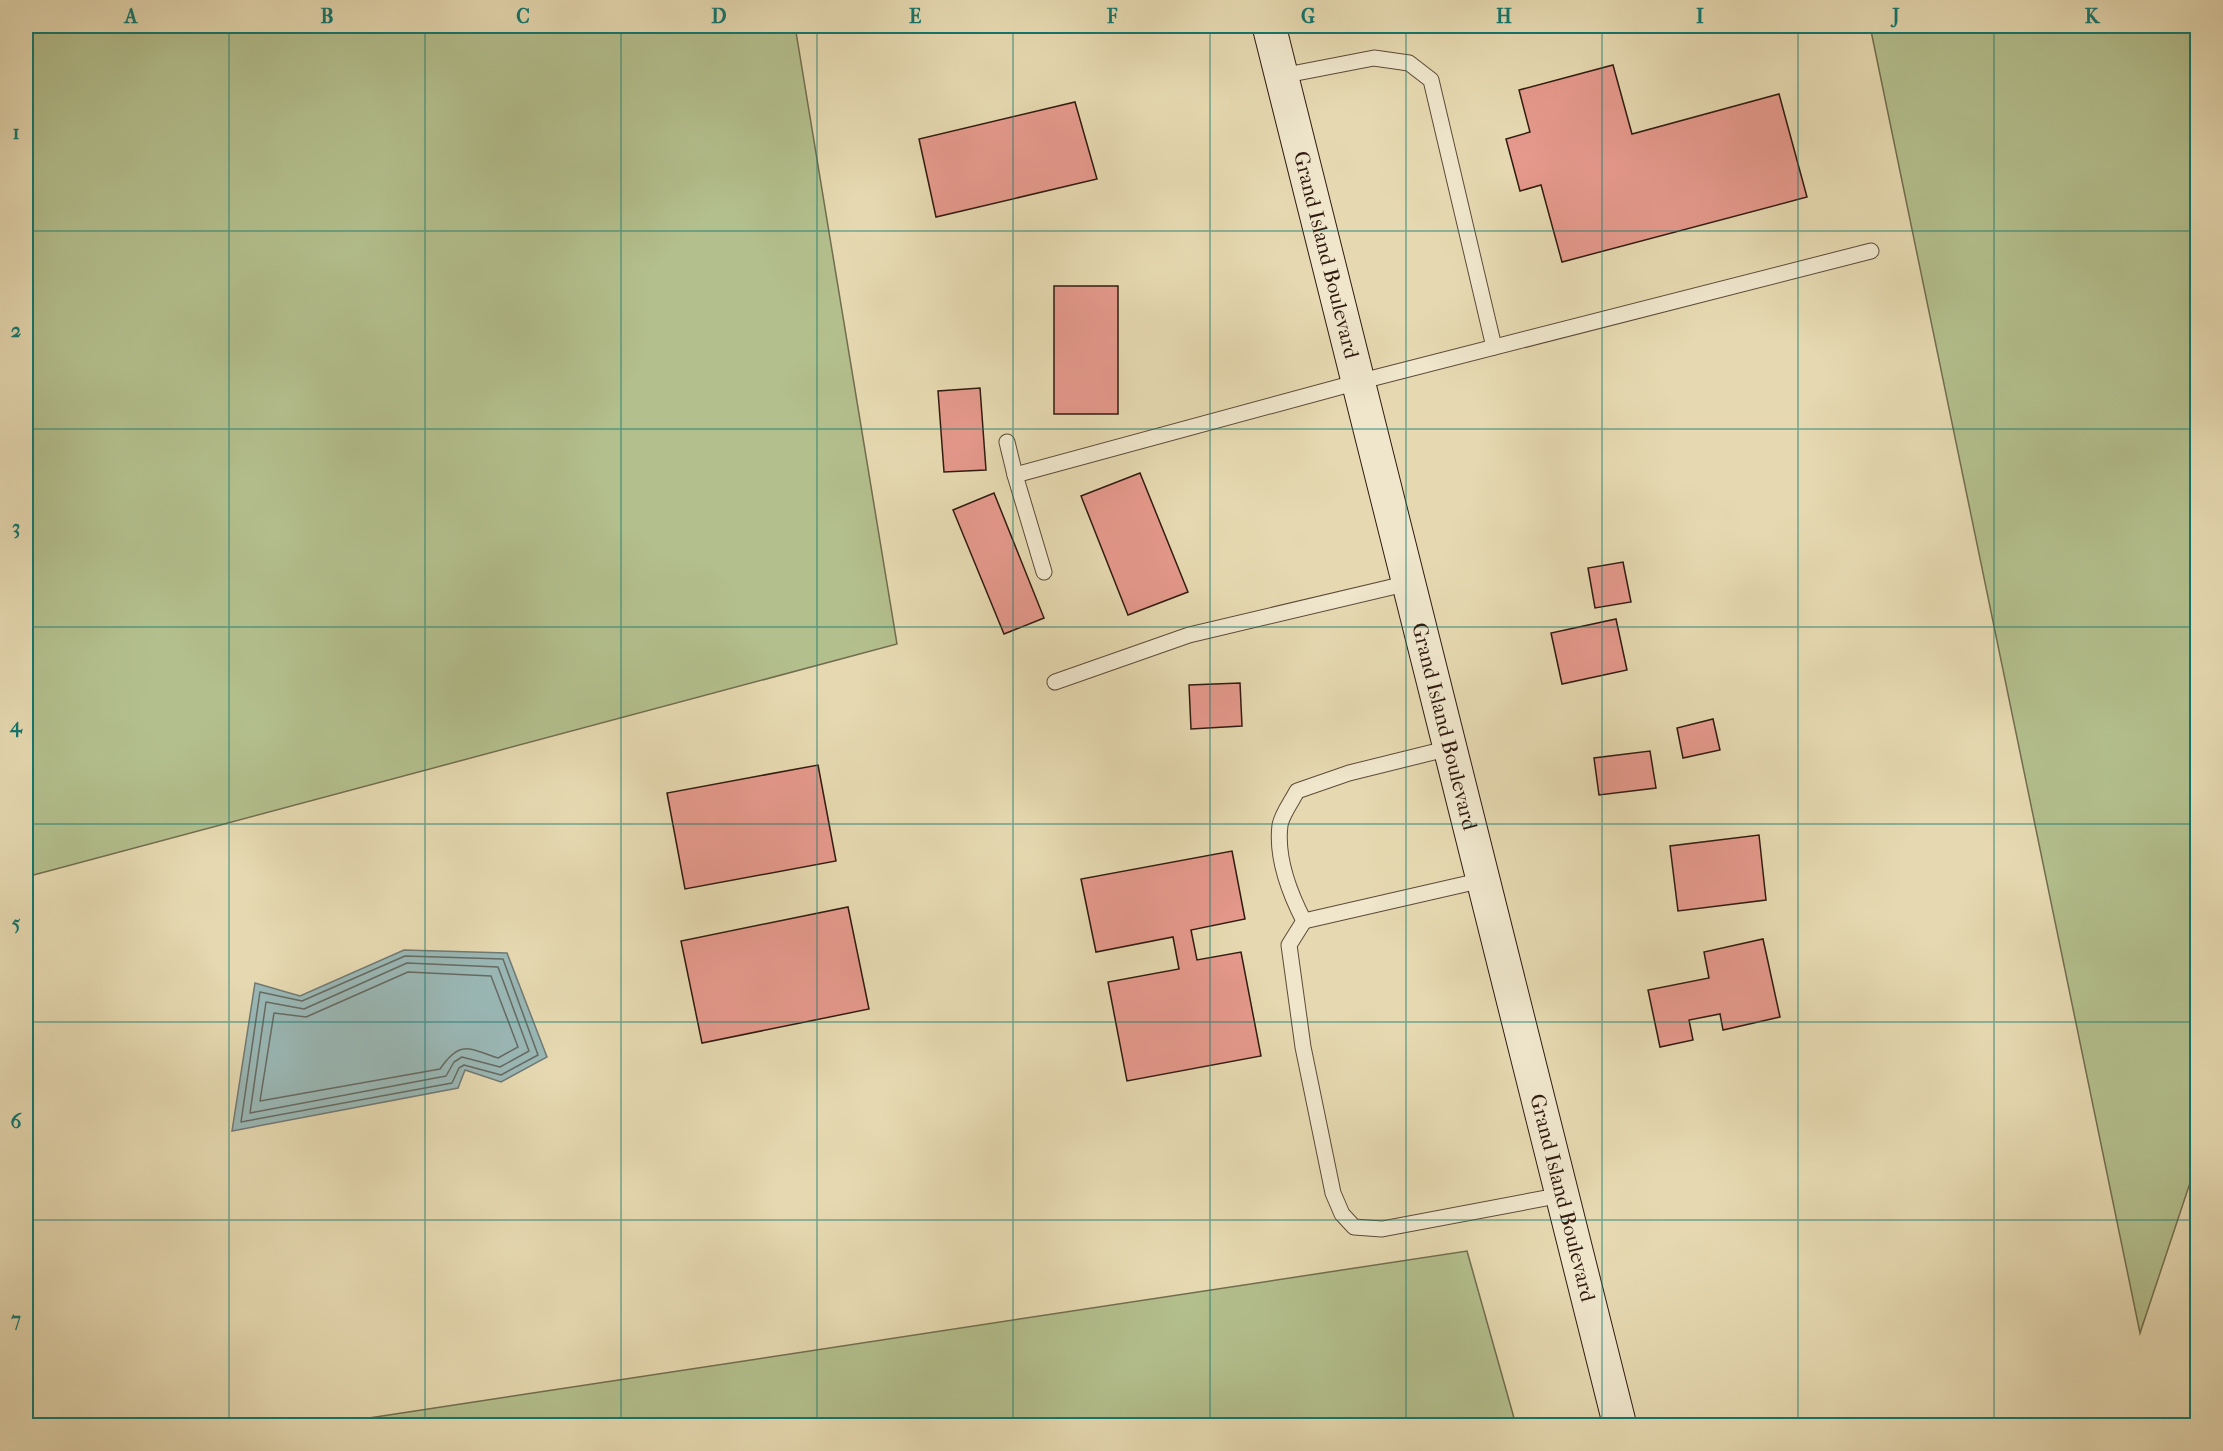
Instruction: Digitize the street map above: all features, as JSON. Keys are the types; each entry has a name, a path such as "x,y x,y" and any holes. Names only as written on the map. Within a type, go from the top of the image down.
{"main road":[{"name":"Grand Island Boulevard","path":"1269,26 1620,1425"}],"lane":[{"path":"1281,76 1374,58 1409,63 1431,80 1494,347"},
{"path":"1015,475 1358,382 1871,251"},
{"path":"1007,442 1044,572"},
{"path":"1054,682 1190,635 1409,582"},
{"path":"1304,921 1295,903 1281,854 1280,824 1298,791 1349,772 1450,748"},
{"path":"1483,880 1304,921 1288,945 1303,1047 1333,1193 1342,1214 1354,1227 1382,1228 1562,1195"}],"green space":[{"path":"26,26 795,26 897,644 26,877"},
{"path":"1870,26 2197,26 2198,1159 2140,1333"},
{"path":"1467,1251 1516,1425 323,1425"}],"water":[{"path":"404,950 507,953 547,1057 501,1082 465,1070 458,1088 232,1131 255,983 300,996"}],"building":[{"path":"1613,65 1632,134 1779,94 1807,197 1562,262 1541,185 1520,191 1506,139 1530,132 1519,90"},
{"path":"1075,102 1097,179 936,217 919,139"},
{"path":"1054,286 1118,286 1118,414 1054,414"},
{"path":"980,388 986,470 944,472 938,391"},
{"path":"1140,473 1188,592 1128,615 1081,496"},
{"path":"994,493 1044,618 1004,634 953,510"},
{"path":"1623,562 1631,602 1595,608 1588,568"},
{"path":"1616,619 1627,670 1562,684 1551,633"},
{"path":"1240,683 1242,726 1191,729 1189,685"},
{"path":"1713,719 1720,750 1683,758 1677,728"},
{"path":"1650,751 1656,788 1599,795 1594,758"},
{"path":"818,765 836,861 685,889 667,793"},
{"path":"1759,835 1766,900 1678,911 1670,846"},
{"path":"1232,851 1245,919 1191,930 1197,960 1241,952 1261,1056 1127,1081 1108,982 1179,969 1173,937 1096,952 1081,879"},
{"path":"848,907 869,1009 702,1043 681,941"},
{"path":"1763,939 1780,1017 1723,1030 1720,1014 1689,1020 1693,1040 1660,1047 1648,990 1709,978 1704,952"}]}
